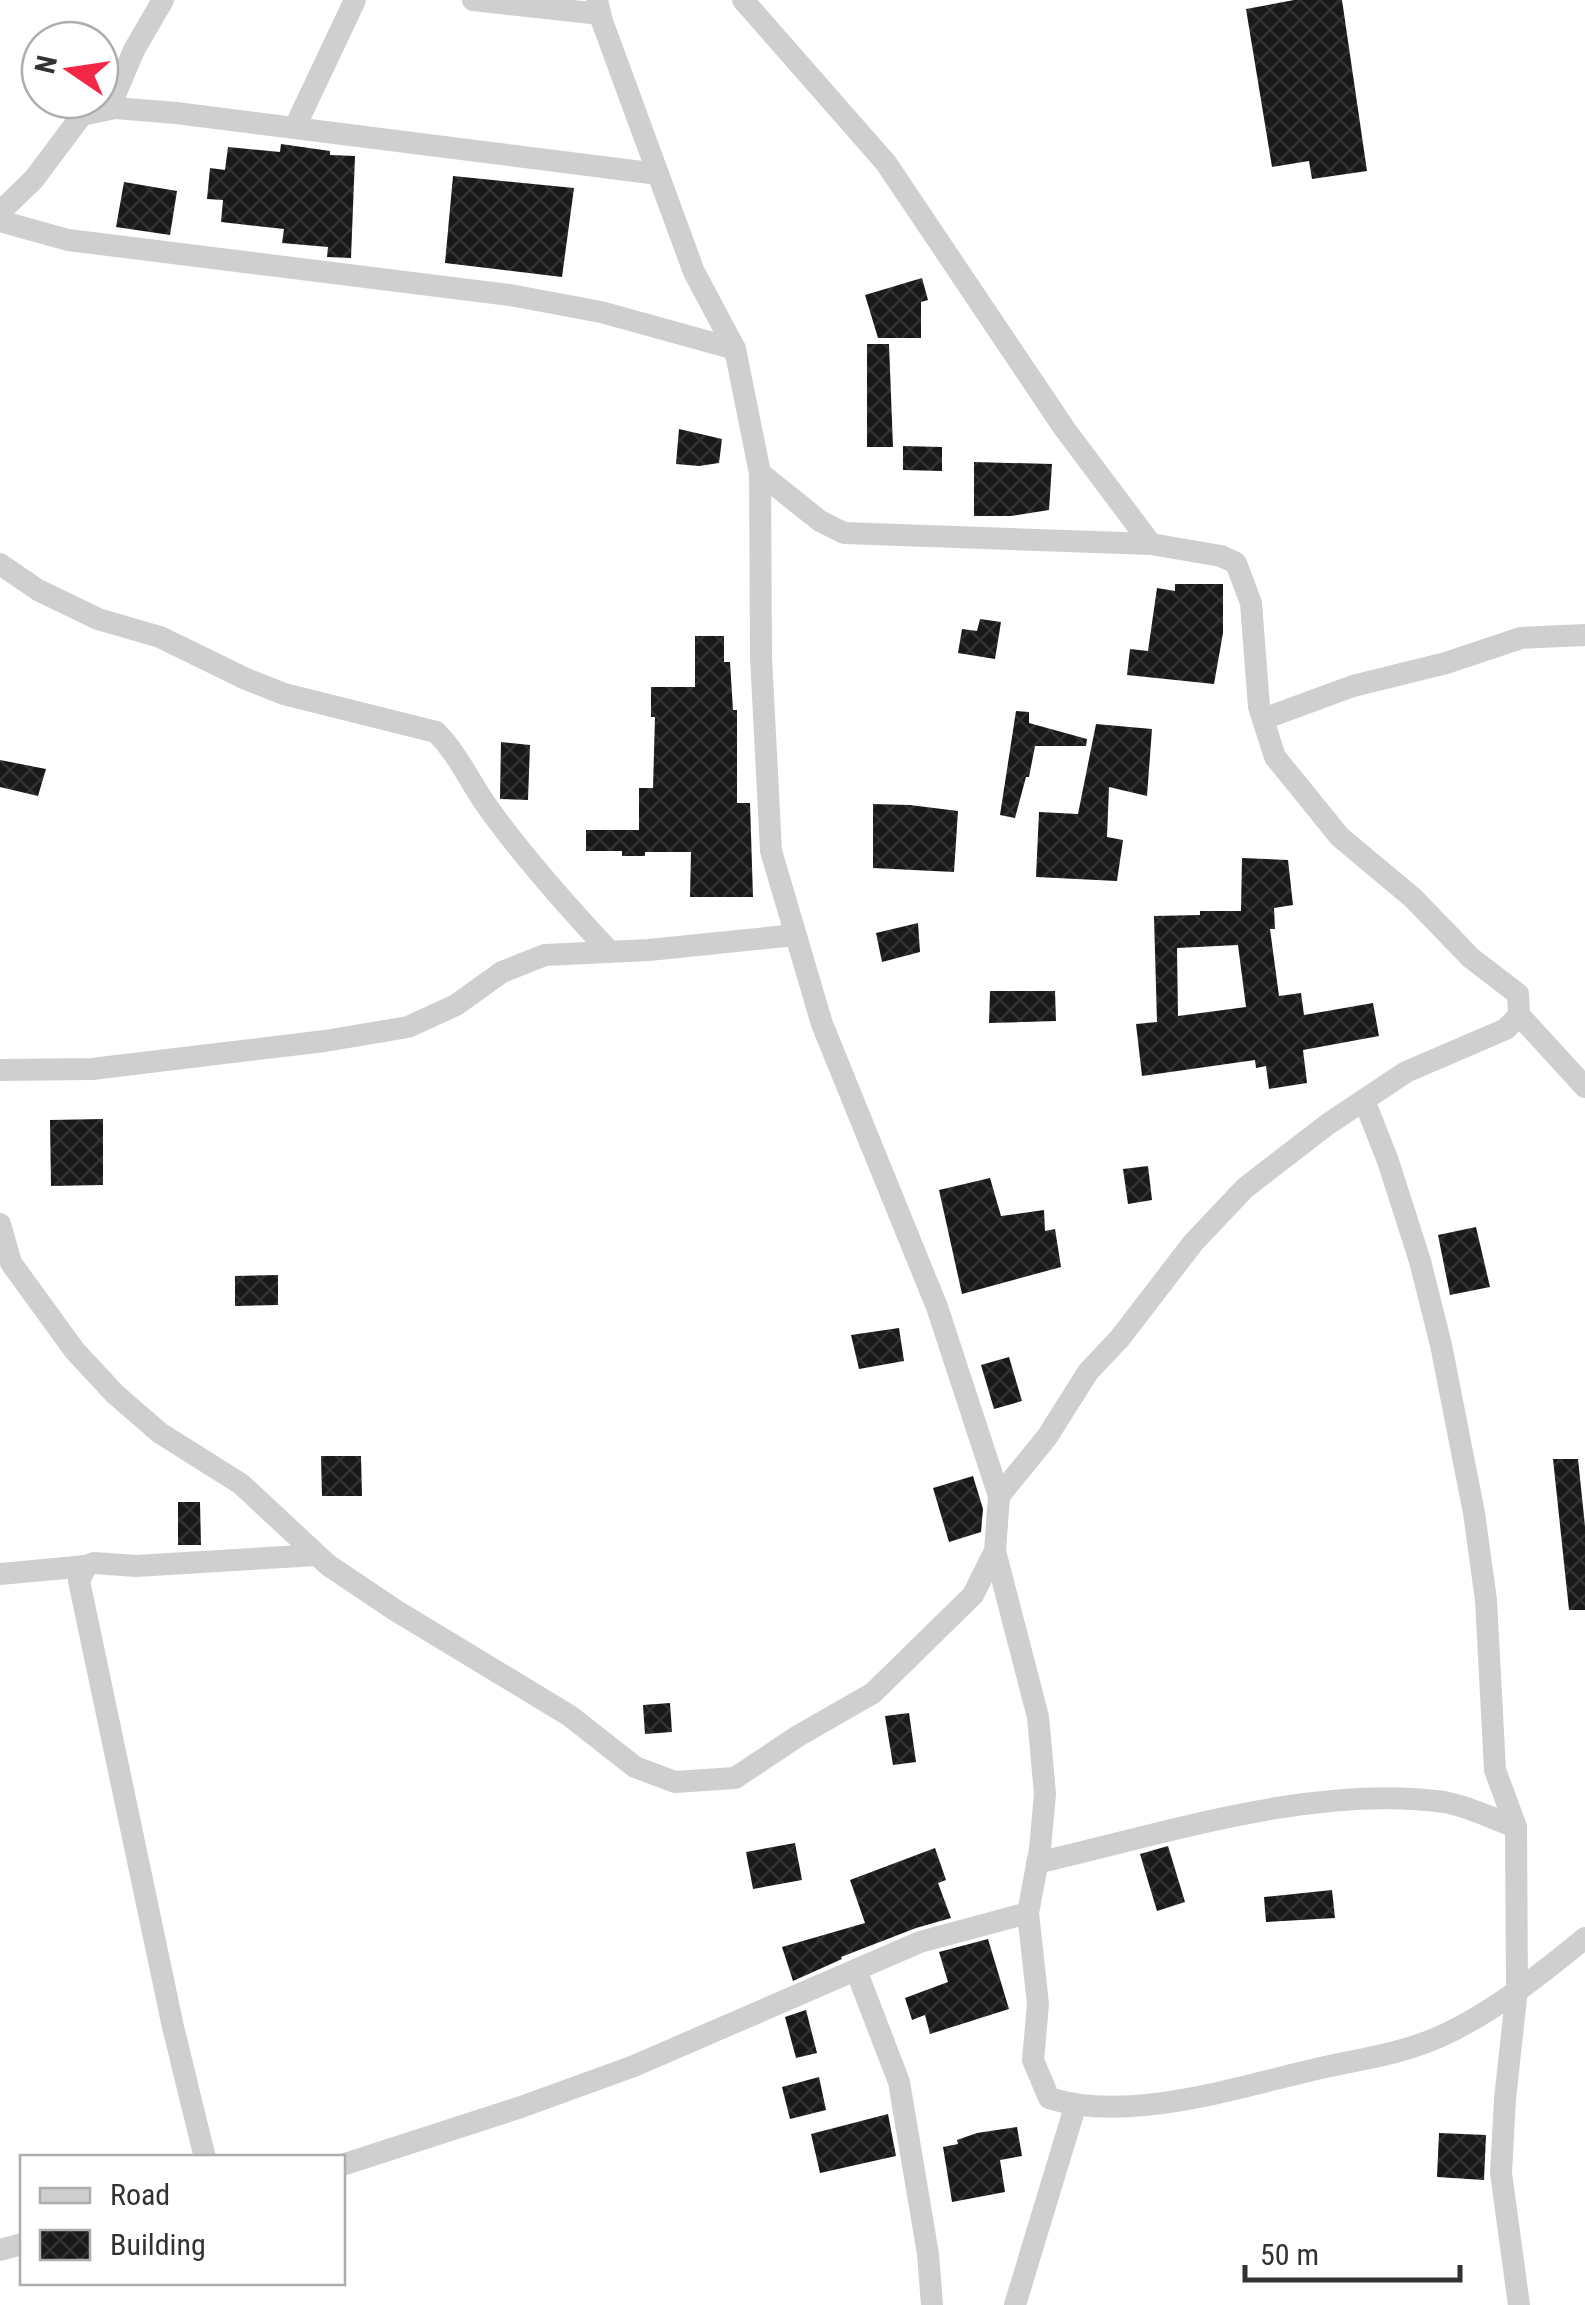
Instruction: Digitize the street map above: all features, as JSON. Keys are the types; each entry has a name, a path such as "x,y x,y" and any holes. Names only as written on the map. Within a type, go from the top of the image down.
{"street":[{"path":"120,83 163,0"},
{"path":"294,126 355,0"},
{"path":"473,0 598,7 694,272 735,349 760,473 760,657 771,852 822,1024 937,1307 999,1496 995,1551 1038,1717 1045,1794 1028,1914 1038,2004 1033,2060 1049,2098 1075,2107 1207,2096 1408,2050 1466,2023 1550,1968 1585,1938"},
{"path":"743,0 886,163 1064,428 1151,544"},
{"path":"120,109 294,126 658,174"},
{"path":"0,212 34,179 78,120"},
{"path":"0,221 68,240 510,295 601,312 735,349"},
{"path":"760,473 820,521 844,533 1151,544 1221,556 1236,563 1251,603 1258,707 1275,757 1340,837 1413,898 1470,958 1518,994 1520,1014 1585,1087"},
{"path":"0,564 38,590 98,619 160,637 284,694 436,732 453,749 486,806 548,885 610,952"},
{"path":"1262,719 1353,686 1521,638 1585,635"},
{"path":"0,1070 92,1068 325,1041 408,1027 456,1005 502,972 544,955 796,935"},
{"path":"999,1496 1046,1437 1088,1372 1120,1338 1192,1244 1246,1188 1406,1072 1506,1029 1520,1014"},
{"path":"1364,1100 1420,1260 1440,1346 1474,1513 1486,1600 1495,1770 1516,1828 1517,1989 1504,2099 1501,2173 1519,2305"},
{"path":"0,1224 11,1262 75,1351 114,1394 160,1433 242,1484 317,1555 395,1610 570,1716 636,1767 675,1782 735,1778 873,1693 974,1595 995,1551"},
{"path":"0,1574 94,1562 136,1566 317,1555"},
{"path":"86,1566 79,1580 203,2155"},
{"path":"1037,1863 1232,1818 1358,1797 1447,1802 1516,1828"},
{"path":"345,2165 521,2108 634,2066 920,1942 1028,1914"},
{"path":"856,1970 899,2082 928,2254 932,2305"},
{"path":"1015,2305 1075,2107"}],"building":[{"path":"1294,0 1342,0 1367,171 1312,179 1309,161 1272,167 1246,9"},
{"path":"281,144 330,151 330,155 355,156 351,258 327,257 328,247 282,243 284,229 221,222 223,200 207,199 210,168 225,170 228,147 280,152"},
{"path":"453,176 574,188 562,277 445,263"},
{"path":"124,182 177,191 170,235 116,227"},
{"path":"922,278 928,300 921,302 921,338 878,338 865,295"},
{"path":"867,344 889,344 893,447 867,447"},
{"path":"679,429 722,439 719,463 676,464"},
{"path":"903,446 942,447 942,471 903,470"},
{"path":"974,462 1052,464 1049,510 974,516"},
{"path":"1175,584 1223,584 1223,633 1214,684 1127,675 1130,649 1148,651 1157,588 1175,591"},
{"path":"980,619 1001,622 995,659 958,653 962,629 977,631"},
{"path":"695,636 724,636 724,662 730,662 733,710 737,710 737,803 750,803 753,897 690,897 691,852 622,856 622,851 586,851 586,830 639,830 639,788 653,788 655,717 651,717 651,687 695,687"},
{"path":"1016,711 1029,712 1029,723 1087,739 1086,746 1035,746 1015,818 1000,815"},
{"path":"1096,724 1152,729 1147,796 1109,787 1107,837 1123,840 1117,881 1036,877 1039,812 1078,814"},
{"path":"501,742 530,745 528,800 500,799"},
{"path":"0,760 46,769 38,796 0,787"},
{"path":"873,804 958,811 954,872 873,868"},
{"path":"1242,858 1288,860 1293,905 1274,908 1275,929 1270,929 1279,996 1301,993 1304,1015 1373,1003 1379,1036 1303,1050 1307,1083 1269,1089 1266,1066 1256,1068 1255,1060 1142,1076 1136,1024 1157,1022 1154,916 1241,911","holes":["1238,945 1246,1007 1178,1016 1177,948"]},
{"path":"918,923 920,952 882,962 876,933"},
{"path":"990,991 1055,991 1056,1021 989,1023"},
{"path":"103,1119 103,1185 51,1186 50,1120"},
{"path":"1148,1166 1152,1200 1128,1204 1123,1169"},
{"path":"990,1178 1001,1216 1044,1210 1045,1231 1055,1229 1061,1267 962,1294 939,1190"},
{"path":"1476,1227 1490,1287 1450,1295 1438,1235"},
{"path":"278,1275 278,1305 235,1306 235,1276"},
{"path":"899,1328 904,1361 859,1369 851,1335"},
{"path":"1009,1357 1022,1401 994,1409 981,1365"},
{"path":"321,1456 361,1456 362,1496 322,1496"},
{"path":"1553,1459 1578,1459 1585,1526 1585,1610 1569,1610"},
{"path":"973,1476 983,1509 981,1532 949,1542 933,1488"},
{"path":"178,1502 200,1502 201,1545 178,1545"},
{"path":"670,1703 672,1732 645,1734 643,1705"},
{"path":"909,1713 916,1762 893,1765 885,1716"},
{"path":"795,1843 802,1880 753,1889 746,1852"},
{"path":"1168,1846 1185,1902 1157,1911 1140,1854"},
{"path":"935,1848 946,1880 938,1883 951,1918 841,1957 793,1981 782,1947 865,1923 850,1880"},
{"path":"1332,1890 1335,1918 1266,1922 1264,1897"},
{"path":"988,1939 1009,2009 930,2034 925,2015 912,2020 905,1998 948,1982 939,1952"},
{"path":"806,2010 817,2053 796,2058 785,2017"},
{"path":"819,2077 826,2110 790,2119 782,2087"},
{"path":"888,2114 896,2156 820,2173 811,2134"},
{"path":"1017,2127 1022,2156 1000,2160 1005,2192 952,2202 943,2147 977,2133"},
{"path":"1439,2133 1486,2135 1484,2180 1437,2177"}]}
